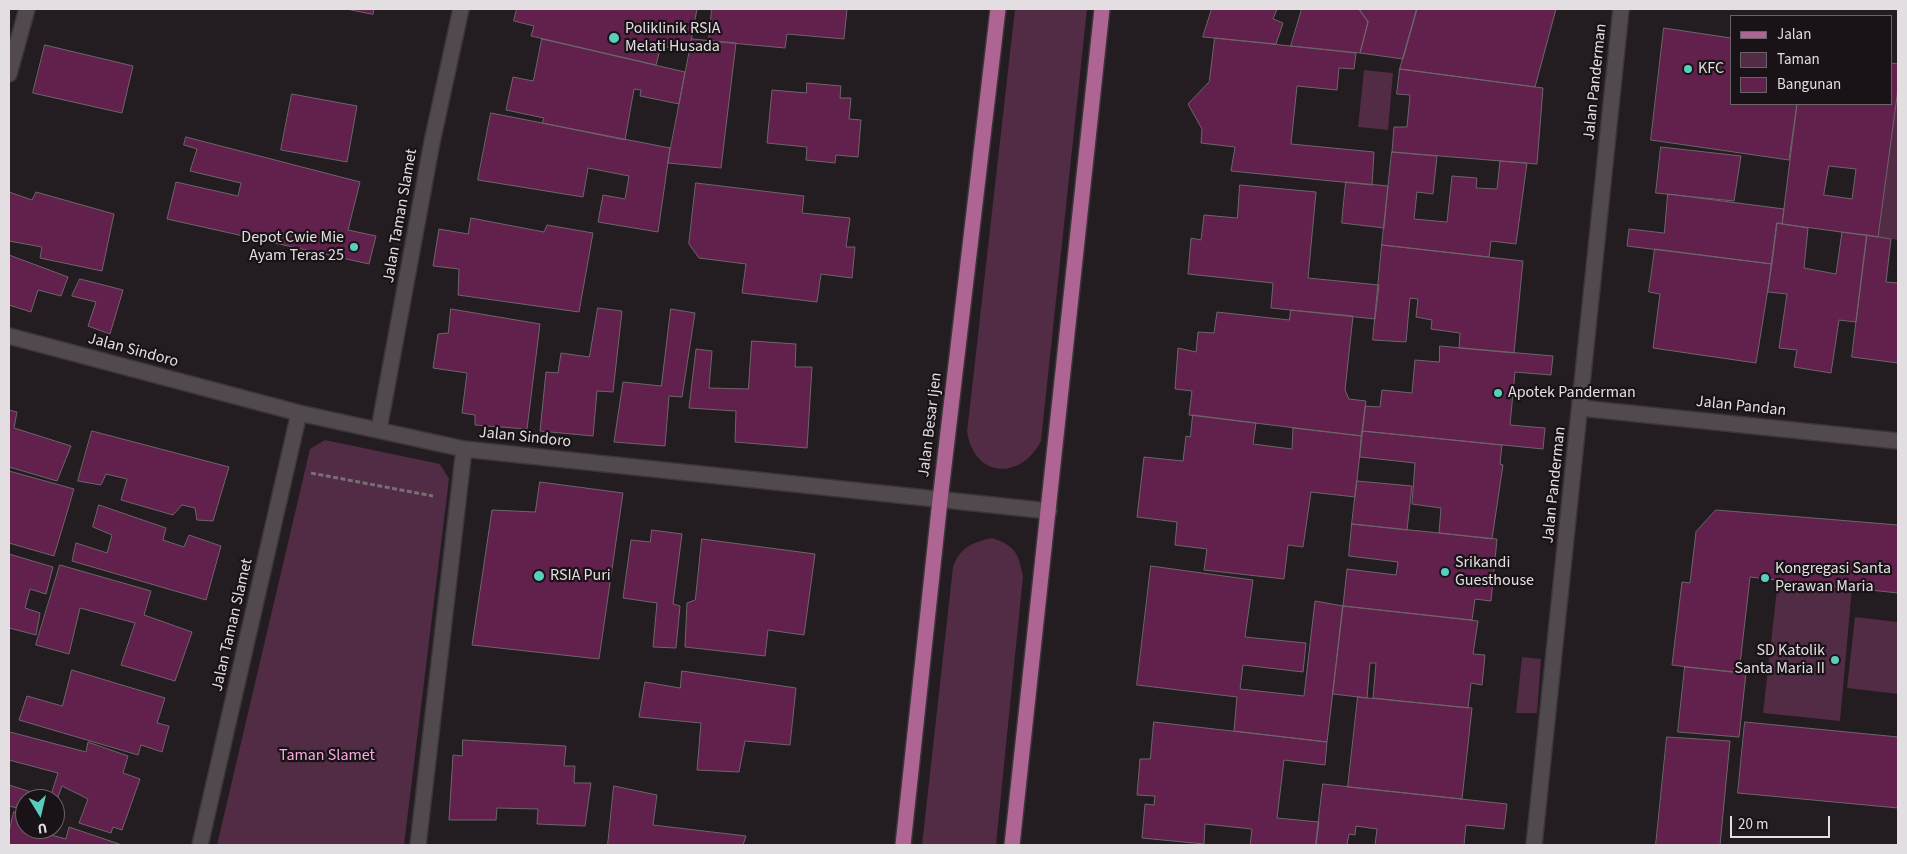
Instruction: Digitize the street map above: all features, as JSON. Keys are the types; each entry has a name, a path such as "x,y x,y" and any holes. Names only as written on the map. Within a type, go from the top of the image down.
{"main road":[{"name":"Jalan Besar Ijen","path":"903,845 940,500 998,9"},
{"path":"1012,845 1102,9"}],"street":[{"path":"9,74 26,9"},
{"name":"Jalan Taman Slamet","path":"379,429 432,142 461,9"},
{"name":"Jalan Panderman","path":"1534,845 1621,9"},
{"name":"Jalan Sindoro","path":"9,336 299,413 464,449 1049,511"},
{"name":"Jalan Pandan","path":"1580,408 1898,441"},
{"name":"Jalan Taman Slamet","path":"200,845 299,413"},
{"path":"418,845 464,449"}],"path":[{"path":"286,469 458,500"}],"green space":[{"path":"1015,9 1087,9 1041,441 1032,454 1022,463 1011,468 1000,469 989,466 979,459 972,447 967,432"},
{"path":"1364,70 1393,73 1388,130 1358,127"},
{"path":"1898,89 1898,240 1878,237"},
{"name":"Taman Slamet","path":"325,440 440,464 449,479 404,845 217,845 310,449"},
{"path":"992,538 1006,544 1015,551 1023,576 996,845 922,845 953,567 959,555 968,546"},
{"path":"1778,580 1852,587 1840,721 1763,713"},
{"path":"1855,617 1898,622 1898,694 1847,688"},
{"path":"1522,657 1541,659 1537,713 1516,713"}],"building":[{"path":"347,9 374,9 373,14"},
{"name":"Poliklinik RSIA Melati Husada","path":"517,9 697,9 689,52 661,46 656,65 531,36 534,26 514,21"},
{"path":"712,9 847,9 844,39 787,34 785,48 709,41"},
{"path":"1212,9 1277,9 1273,19 1283,23 1276,44 1203,37"},
{"path":"1302,9 1359,9 1368,22 1360,53 1291,46"},
{"path":"1359,9 1417,9 1403,59 1360,53 1368,22"},
{"path":"1417,9 1556,9 1535,87 1400,69"},
{"path":"1664,28 1730,38 1730,105 1797,105 1789,160 1651,140"},
{"path":"1215,38 1356,53 1354,69 1339,68 1337,90 1297,86 1291,144 1374,152 1372,185 1231,171 1235,147 1201,143 1202,129 1188,104 1209,82"},
{"path":"542,39 685,72 679,104 640,96 641,90 634,89 625,140 542,123 544,118 506,110 513,77 533,81"},
{"path":"692,39 736,43 721,168 668,163"},
{"path":"45,45 133,66 122,113 33,93"},
{"path":"1892,63 1898,64 1898,89 1878,237 1782,224 1797,105 1892,105","holes":["1829,166 1856,169 1852,199 1824,195"]},
{"path":"1400,69 1543,88 1537,164 1392,152 1394,127 1407,127 1410,95 1397,94"},
{"path":"807,83 841,86 840,98 851,98 849,119 861,120 858,157 836,155 835,163 806,160 807,147 767,143 772,90 806,93"},
{"path":"292,94 357,106 347,162 281,150"},
{"path":"491,113 670,148 658,232 598,222 603,195 625,199 629,176 588,168 583,197 478,180"},
{"path":"186,137 360,182 348,230 376,236 369,264 167,219 176,182 238,196 241,183 190,171 197,149 184,145"},
{"path":"1661,147 1741,156 1734,201 1656,193"},
{"path":"1392,152 1437,156 1433,194 1417,192 1414,219 1447,222 1452,176 1477,178 1476,188 1497,189 1500,161 1527,163 1516,244 1491,241 1489,257 1382,245"},
{"path":"1346,182 1388,186 1384,228 1342,223"},
{"path":"696,183 804,196 802,213 850,218 846,247 855,247 852,278 821,274 817,302 742,293 746,264 699,258 689,244"},
{"path":"1240,185 1316,192 1308,278 1379,285 1375,319 1271,308 1273,283 1188,274 1191,238 1201,240 1204,215 1237,218"},
{"path":"9,192 32,200 36,192 114,214 102,271 40,258 42,247 9,241"},
{"path":"1668,194 1784,209 1782,224 1777,223 1772,264 1627,246 1629,229 1664,233"},
{"path":"471,218 544,232 547,225 593,233 579,312 458,295 459,269 433,266 439,229 468,234"},
{"path":"1777,223 1808,228 1804,268 1836,274 1842,232 1867,235 1856,322 1839,320 1831,373 1794,367 1797,350 1779,348 1787,294 1768,292"},
{"path":"1867,235 1891,239 1886,282 1898,283 1898,363 1852,357"},
{"path":"1382,245 1523,261 1514,353 1459,348 1460,333 1431,329 1432,320 1416,317 1418,299 1410,298 1406,342 1373,340"},
{"path":"1655,249 1772,264 1756,363 1653,348 1660,294 1649,292"},
{"path":"9,255 68,277 61,296 38,290 31,312 9,305"},
{"path":"80,279 123,290 110,334 88,326 96,302 72,296"},
{"path":"598,308 622,311 613,392 597,391 593,436 540,431 546,372 558,373 561,353 589,357"},
{"path":"451,309 540,324 527,429 475,425 475,415 462,413 467,373 433,368 438,334 448,333"},
{"path":"671,309 695,313 682,397 669,396 665,446 614,442 623,382 661,386"},
{"path":"1291,310 1353,316 1345,390 1349,399 1366,401 1362,436 1189,415 1192,391 1175,389 1178,348 1196,352 1198,332 1214,333 1217,312 1289,320"},
{"path":"752,341 796,344 795,367 812,367 807,448 735,442 736,411 689,408 696,349 712,351 709,388 748,389"},
{"path":"1440,346 1553,356 1551,375 1515,372 1510,425 1545,428 1543,449 1362,431 1365,406 1380,407 1382,390 1412,393 1415,360 1439,362"},
{"path":"9,410 17,412 14,428 71,446 57,481 9,467"},
{"path":"1193,415 1256,423 1253,444 1292,449 1293,428 1362,436 1355,497 1311,492 1303,547 1288,545 1284,579 1204,570 1207,549 1175,545 1177,522 1137,517 1144,457 1183,461 1186,436 1190,437"},
{"path":"92,431 229,467 213,521 197,520 195,508 182,505 173,515 121,500 127,479 106,474 101,485 78,481"},
{"path":"1362,431 1502,445 1500,464 1503,465 1492,539 1439,533 1441,508 1412,504 1415,463 1360,457"},
{"path":"9,471 74,489 54,556 9,543"},
{"path":"1357,481 1412,486 1407,530 1352,524"},
{"path":"540,482 623,493 599,659 472,645 492,510 535,512"},
{"path":"99,505 166,528 163,540 184,547 189,535 221,546 206,600 72,561 76,543 107,553 112,535 93,527"},
{"path":"1716,510 1898,525 1898,593 1750,577 1739,673 1672,665 1682,582 1690,583 1696,532"},
{"name":"Srikandi Guesthouse","path":"1352,524 1497,539 1491,601 1475,599 1472,620 1343,606 1347,569 1396,575 1398,562 1349,556"},
{"path":"652,530 682,534 673,604 680,606 676,648 653,647 657,603 623,598 631,540 650,542"},
{"path":"702,539 815,554 804,635 768,630 765,656 685,647 687,603 695,600"},
{"path":"9,554 53,567 46,594 30,589 25,608 40,613 36,635 9,628"},
{"path":"60,565 151,591 144,615 192,632 175,681 121,665 135,623 80,608 69,654 36,645"},
{"path":"1151,566 1253,580 1245,637 1306,643 1303,672 1243,665 1240,689 1304,696 1315,601 1343,606 1327,742 1234,731 1237,697 1137,685"},
{"path":"1343,606 1478,621 1473,654 1485,655 1482,685 1471,683 1468,708 1373,698 1376,663 1370,663 1367,698 1333,694"},
{"path":"1685,667 1746,673 1739,737 1678,732"},
{"path":"72,670 165,698 157,723 169,726 162,752 141,745 138,755 19,720 27,696 62,706"},
{"path":"682,671 796,688 790,745 745,741 739,772 697,770 701,723 639,717 645,682 680,688"},
{"path":"1358,697 1472,708 1462,799 1348,787"},
{"path":"1154,722 1327,742 1325,765 1284,760 1277,818 1319,822 1316,845 1250,845 1252,829 1205,824 1204,844 1142,838 1145,804 1154,805 1155,796 1137,795 1140,759 1150,759"},
{"path":"1745,722 1898,737 1898,808 1738,793"},
{"path":"10,732 86,752 88,742 128,756 123,773 140,779 122,830 113,827 111,833 79,823 88,799 62,786 61,789 53,789 58,773 9,760"},
{"path":"1667,737 1730,741 1720,845 1656,845"},
{"path":"463,740 566,746 564,766 575,766 574,783 591,783 585,826 537,824 538,809 497,808 496,820 449,820 453,755 462,756"},
{"path":"1323,784 1507,804 1504,829 1466,825 1464,845 1375,845 1377,829 1356,826 1355,835 1349,834 1347,845 1316,845"},
{"path":"9,785 22,789 15,789 15,808 9,806"},
{"path":"614,786 657,795 653,825 746,836 743,845 608,845"},
{"path":"14,812 15,839 66,839 69,827 122,845 9,845 9,832"}],"place":[{"name":"Poliklinik RSIA Melati Husada","path":"614,38"},
{"name":"KFC","path":"1688,69"},
{"name":"Depot Cwie Mie Ayam Teras 25","path":"354,247"},
{"name":"Apotek Panderman","path":"1498,393"},
{"name":"Srikandi Guesthouse","path":"1445,572"},
{"name":"RSIA Puri","path":"539,576"},
{"name":"Kongregasi Santa Perawan Maria","path":"1765,578"},
{"name":"SD Katolik Santa Maria II","path":"1835,660"}]}
